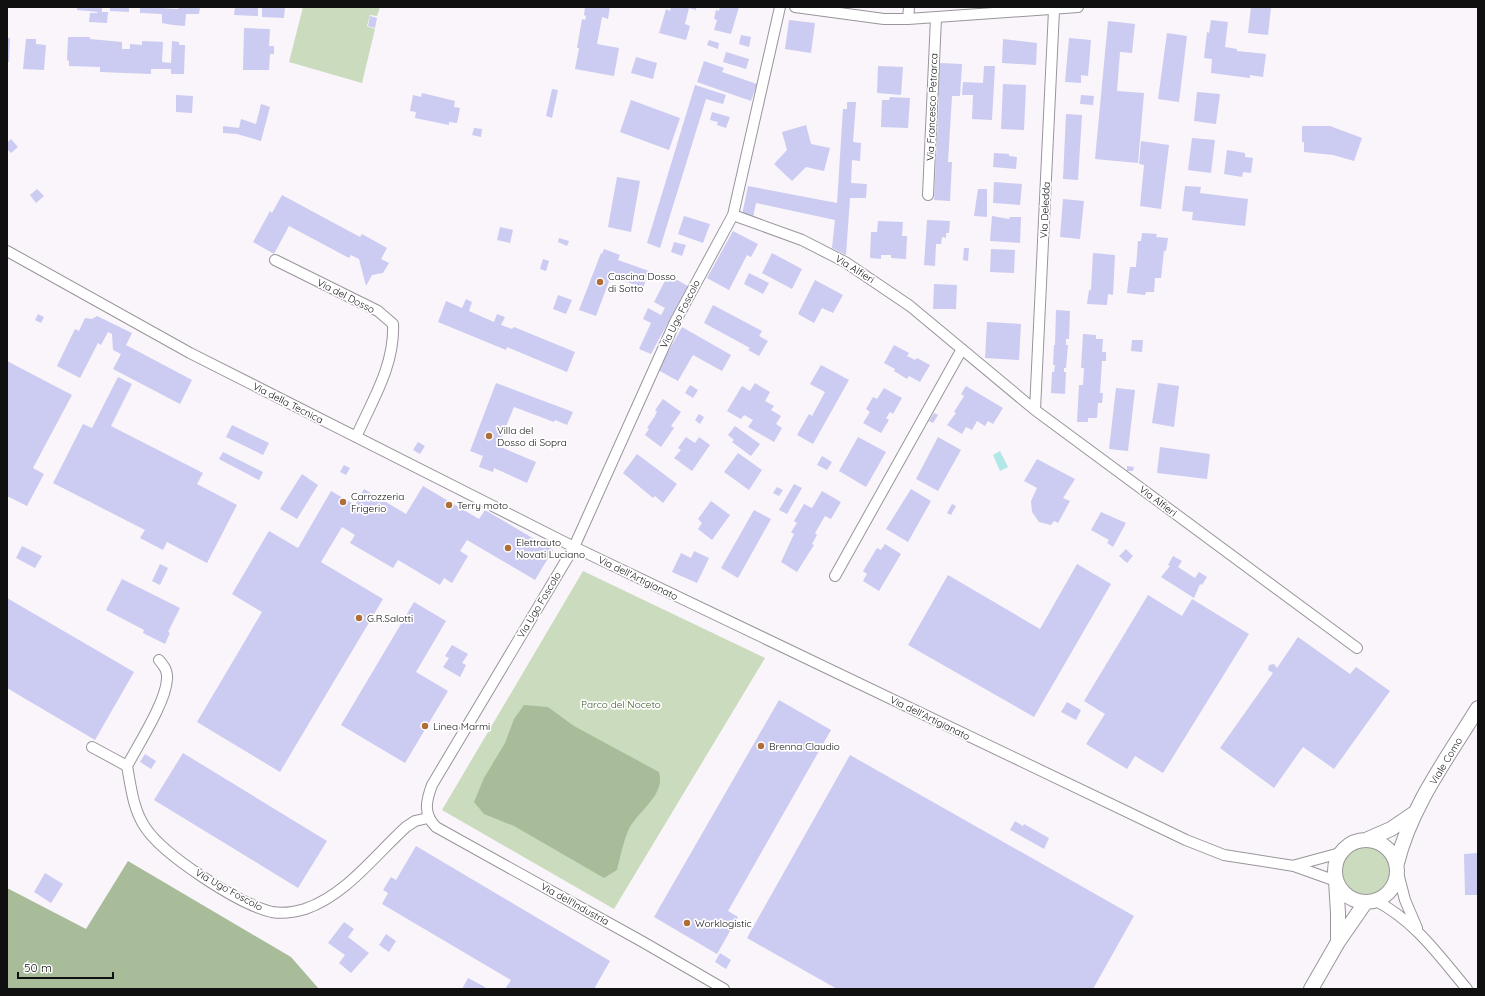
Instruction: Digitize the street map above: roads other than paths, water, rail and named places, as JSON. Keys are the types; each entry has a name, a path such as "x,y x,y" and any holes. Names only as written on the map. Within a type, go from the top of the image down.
{"main road":[{"name":"Viale Como","path":"1413,814 1478,708"},
{"path":"1338,942 1338,913 1334,871 1336,861 1340,853 1353,843 1368,839 1391,829 1413,814"},
{"path":"1336,881 1342,892 1352,900 1370,902 1387,895 1395,885 1402,841 1413,814"},
{"path":"1368,839 1380,843 1391,851 1397,868"},
{"path":"1311,989 1338,942 1370,902"}],"street":[{"name":"Via Ugo Foscolo","path":"127,766 136,808 145,827 157,842 173,856 204,877 255,906 274,912 282,913 298,911 323,900 345,884 406,827 415,821 428,818 427,801 432,785 574,547 675,322 733,216 780,7"},
{"path":"795,7 884,19 908,20 1078,7"},
{"path":"908,20 909,7"},
{"name":"Via Deledda","path":"1035,410 1054,10"},
{"name":"Via Francesco Petrarca","path":"928,196 936,18"},
{"name":"Via Alfieri","path":"733,216 802,240 845,262 910,306 1035,410 1357,648"},
{"name":"Via della Tecnica","path":"7,251 190,353 574,547"},
{"name":"Via del Dosso","path":"275,260 378,311 393,324 394,340 388,364 356,437"},
{"path":"835,576 903,457 962,349"},
{"name":"Via dell'Artigianato","path":"574,547 1194,844 1234,857 1294,866 1336,881"},
{"path":"92,747 127,766 160,703 166,687 166,669 159,660"},
{"name":"Via dell'Industria","path":"428,818 436,827 643,942 724,989"},
{"name":"Via dell'Artigianato","path":"1294,866 1317,861 1340,853"},
{"path":"1397,868 1405,900 1420,933"},
{"path":"1370,902 1398,914 1420,933 1467,989"}],"water":[{"path":"1000,451 1008,467 1000,471 993,455"}],"place":[{"name":"Cascina Dosso di Sotto","path":"600,282"},
{"name":"Villa del Dosso di Sopra","path":"489,436"},
{"name":"Carrozzeria Frigerio","path":"343,502"},
{"name":"Terry moto","path":"449,505"},
{"name":"Elettrauto Novati Luciano","path":"508,548"},
{"name":"G.R.Salotti","path":"359,618"},
{"name":"Linea Marmi","path":"425,726"},
{"name":"Brenna Claudio","path":"761,746"},
{"name":"Worklogistic","path":"687,923"}],"park label":[{"name":"Parco del Noceto","path":"621,704"}]}
